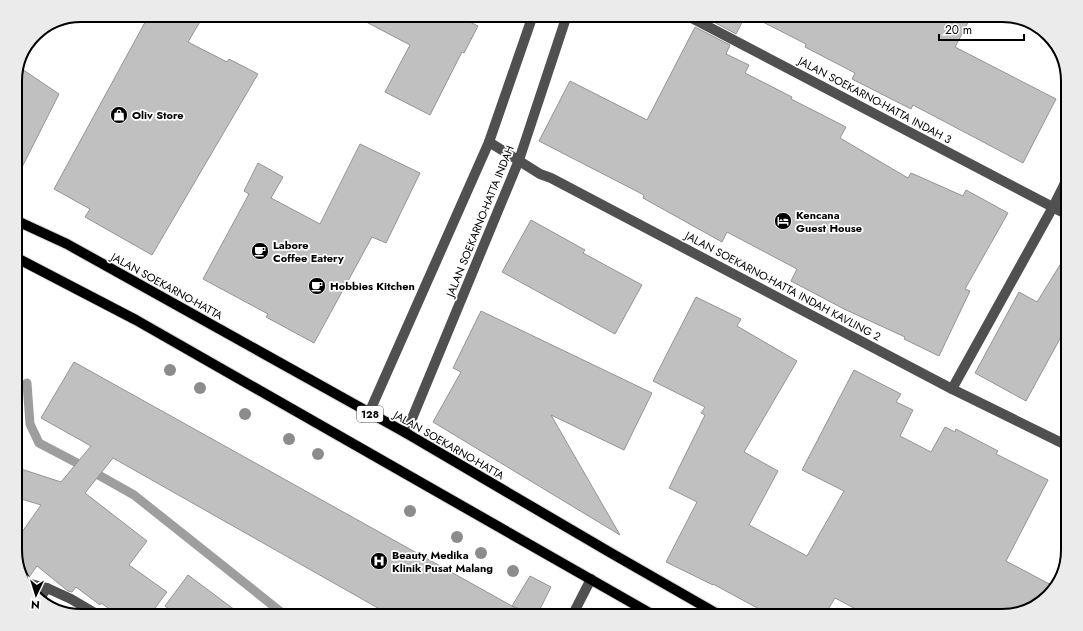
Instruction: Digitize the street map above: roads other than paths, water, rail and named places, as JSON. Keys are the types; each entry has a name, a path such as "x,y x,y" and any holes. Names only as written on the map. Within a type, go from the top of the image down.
{"main road":[{"name":"JALAN SOEKARNO-HATTA","path":"22,223 67,244 369,414 406,433 611,554 709,609"},
{"path":"22,261 136,320 643,609"}],"street":[{"name":"JALAN SOEKARNO-HATTA INDAH","path":"369,414 489,142 531,22"},
{"name":"JALAN SOEKARNO-HATTA INDAH","path":"406,433 519,160 565,22"},
{"name":"JALAN SOEKARNO-HATTA INDAH 3","path":"699,22 1061,211"},
{"name":"JALAN SOEKARNO-HATTA INDAH KAVLING 2","path":"489,142 540,174 551,178 952,389 1061,443"},
{"path":"952,389 1061,191"},
{"path":"576,609 591,580"},
{"path":"56,592 88,609"}],"waterway":[{"path":"27,383 30,424 39,443 134,495 277,609"}],"place":[{"name":"Oliv Store","path":"119,115"},
{"name":"Kencana Guest House","path":"783,221"},
{"name":"Labore Coffee Eatery","path":"260,251"},
{"name":"Hobbies Kitchen","path":"317,286"},
{"name":"Beauty Medika Klinik Pusat Malang","path":"379,561"}]}
